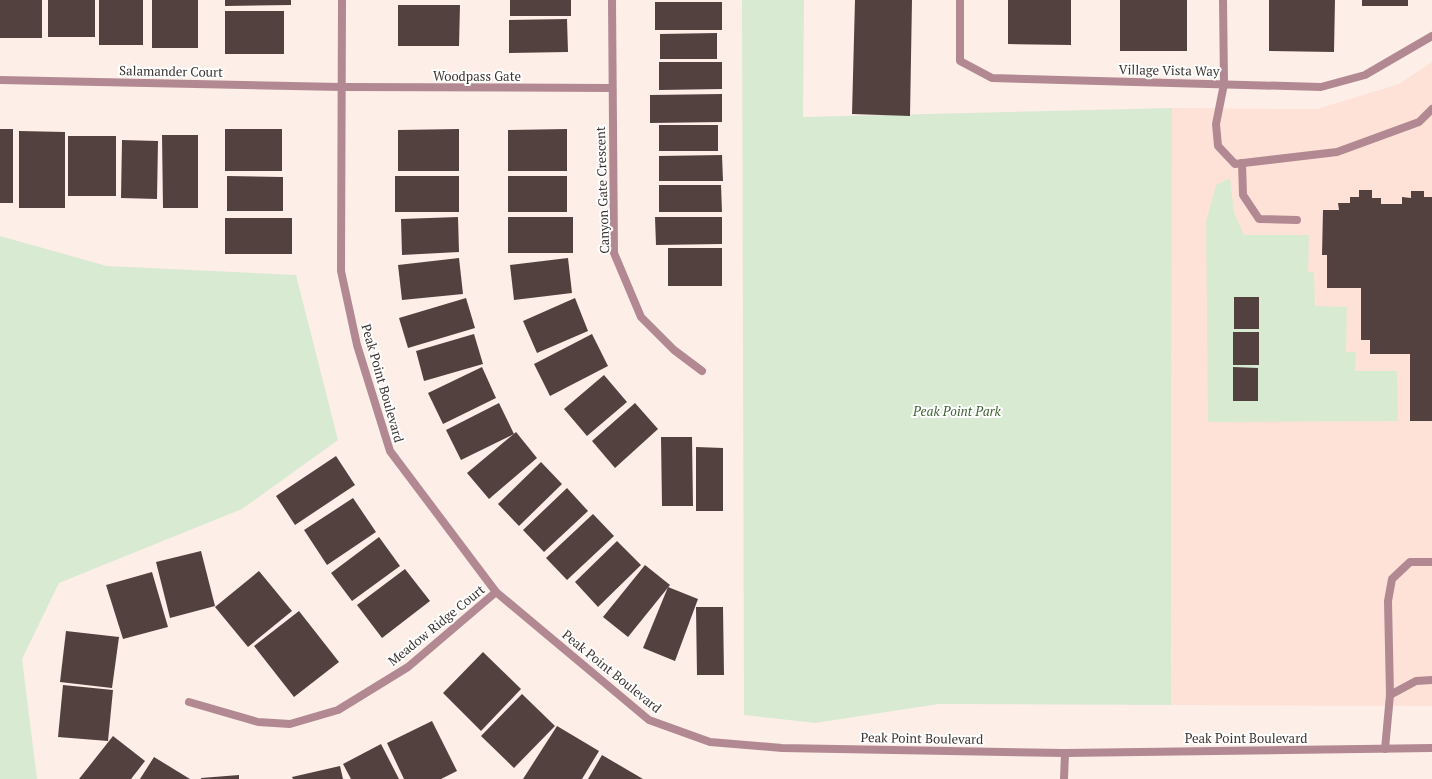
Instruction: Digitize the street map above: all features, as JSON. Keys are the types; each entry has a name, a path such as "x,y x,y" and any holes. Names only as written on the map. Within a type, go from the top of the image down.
{"street":[{"name":"Peak Point Boulevard","path":"342,0 341,271 357,345 390,451 496,592 649,720 710,742 782,748 1064,753 1432,748"},
{"name":"Canyon Gate Crescent","path":"612,0 614,253 641,317 674,350 702,371"},
{"name":"Village Vista Way","path":"960,0 960,61 992,78 1322,87 1365,75 1432,36"},
{"path":"1223,0 1224,84 1216,124 1218,146 1235,164 1338,152 1419,122 1432,110"},
{"name":"Salamander Court","path":"0,80 341,87"},
{"name":"Woodpass Gate","path":"341,87 612,88"},
{"path":"1242,164 1243,195 1259,219 1297,220"},
{"path":"1386,749 1390,695 1388,601 1392,579 1410,562 1432,562"},
{"name":"Meadow Ridge Court","path":"189,702 258,722 290,724 338,710 408,667 496,592"},
{"path":"1390,695 1416,681 1432,680"},
{"path":"1064,753 1064,779"}],"shaded area":[{"path":"1432,62 1432,706 1171,705 1172,108 1317,109 1399,84"}],"green space":[{"name":"Peak Point Park","path":"742,0 804,0 803,117 1172,108 1171,705 939,704 815,723 744,715"},
{"path":"1230,178 1234,213 1244,235 1309,235 1308,272 1314,272 1315,306 1347,307 1346,352 1356,352 1355,371 1397,371 1398,421 1208,422 1206,222 1216,185"},
{"path":"0,236 107,266 296,275 338,440 242,509 59,583 22,659 37,779 0,779"}],"building":[{"path":"0,0 42,0 42,38 0,38"},
{"path":"48,0 95,0 95,37 48,37"},
{"path":"99,0 143,0 143,45 99,45"},
{"path":"152,0 198,0 198,48 152,48"},
{"path":"225,0 291,0 291,5 225,6"},
{"path":"510,0 571,0 571,16 510,16"},
{"path":"855,0 912,0 910,116 852,114"},
{"path":"1008,0 1071,0 1071,45 1008,44"},
{"path":"1120,0 1187,0 1187,51 1120,51"},
{"path":"1269,0 1335,0 1334,52 1269,51"},
{"path":"1362,0 1408,0 1408,6 1362,6"},
{"path":"655,2 722,2 722,30 655,30"},
{"path":"398,5 460,5 459,46 398,46"},
{"path":"225,11 284,11 284,54 225,54"},
{"path":"567,19 568,52 509,53 509,20"},
{"path":"717,33 717,59 660,59 660,34"},
{"path":"659,62 722,62 722,89 659,90"},
{"path":"722,94 722,122 650,123 650,95"},
{"path":"659,125 718,125 718,151 659,151"},
{"path":"0,129 13,129 13,203 0,203"},
{"path":"225,129 282,129 282,171 225,171"},
{"path":"459,129 459,171 398,171 398,130"},
{"path":"567,129 567,171 508,171 508,130"},
{"path":"19,131 65,132 65,208 19,208"},
{"path":"162,135 198,135 198,208 163,208"},
{"path":"68,136 116,136 116,196 68,196"},
{"path":"122,140 158,141 157,199 121,198"},
{"path":"722,155 723,181 659,181 659,156"},
{"path":"227,176 283,177 283,211 227,211"},
{"path":"395,176 459,176 459,212 395,212"},
{"path":"508,176 567,176 567,212 508,212"},
{"path":"659,185 721,185 722,212 659,212"},
{"path":"1359,190 1372,190 1372,198 1381,198 1381,204 1402,204 1402,197 1411,198 1411,191 1424,191 1424,197 1432,197 1432,421 1410,421 1410,354 1370,354 1370,340 1361,340 1361,288 1327,288 1327,255 1322,255 1323,210 1339,210 1338,203 1350,203 1350,197 1359,197"},
{"path":"458,217 459,252 402,255 401,219"},
{"path":"508,217 573,217 573,253 508,253"},
{"path":"655,217 722,217 722,244 656,245"},
{"path":"225,218 292,218 292,254 225,254"},
{"path":"668,248 722,248 722,286 668,286"},
{"path":"459,258 463,294 402,300 398,265"},
{"path":"568,258 572,293 514,300 510,265"},
{"path":"1234,297 1259,297 1259,329 1234,329"},
{"path":"466,298 475,328 408,348 399,318"},
{"path":"575,298 588,331 537,353 523,321"},
{"path":"1233,332 1259,332 1259,365 1233,365"},
{"path":"474,334 483,364 424,381 416,351"},
{"path":"592,334 608,366 550,396 534,364"},
{"path":"482,367 496,398 443,424 428,393"},
{"path":"1233,367 1258,368 1258,401 1233,401"},
{"path":"604,375 627,402 587,436 564,409"},
{"path":"499,403 514,434 461,460 446,430"},
{"path":"635,403 658,429 615,468 592,441"},
{"path":"516,432 537,458 489,499 467,473"},
{"path":"661,437 692,437 693,506 662,506"},
{"path":"696,447 723,448 723,511 696,511"},
{"path":"336,456 355,485 295,525 276,496"},
{"path":"541,462 562,484 519,526 498,504"},
{"path":"567,488 588,511 544,552 523,530"},
{"path":"353,498 376,532 327,565 304,530"},
{"path":"593,514 614,536 567,580 546,558"},
{"path":"379,537 400,566 352,601 331,573"},
{"path":"617,541 641,565 598,607 575,582"},
{"path":"201,551 215,606 170,618 156,562"},
{"path":"645,565 670,585 628,637 603,617"},
{"path":"405,569 430,601 382,638 357,605"},
{"path":"259,571 292,611 248,647 215,607"},
{"path":"152,572 168,627 123,639 106,585"},
{"path":"668,587 698,599 675,661 643,648"},
{"path":"696,607 723,607 724,675 697,675"},
{"path":"299,611 339,662 294,697 254,646"},
{"path":"66,631 119,637 112,688 60,682"},
{"path":"483,652 521,689 481,731 443,693"},
{"path":"63,685 113,690 108,741 58,737"},
{"path":"522,694 555,726 514,768 481,736"},
{"path":"432,721 457,771 441,779 404,779 387,743"},
{"path":"557,726 599,751 582,779 523,779"},
{"path":"113,736 145,761 131,779 79,779"},
{"path":"381,744 399,779 351,779 343,764"},
{"path":"602,755 643,779 588,779"},
{"path":"154,757 190,779 140,779"},
{"path":"340,766 343,779 293,779 292,777"},
{"path":"239,775 239,779 201,779 201,778"}]}
